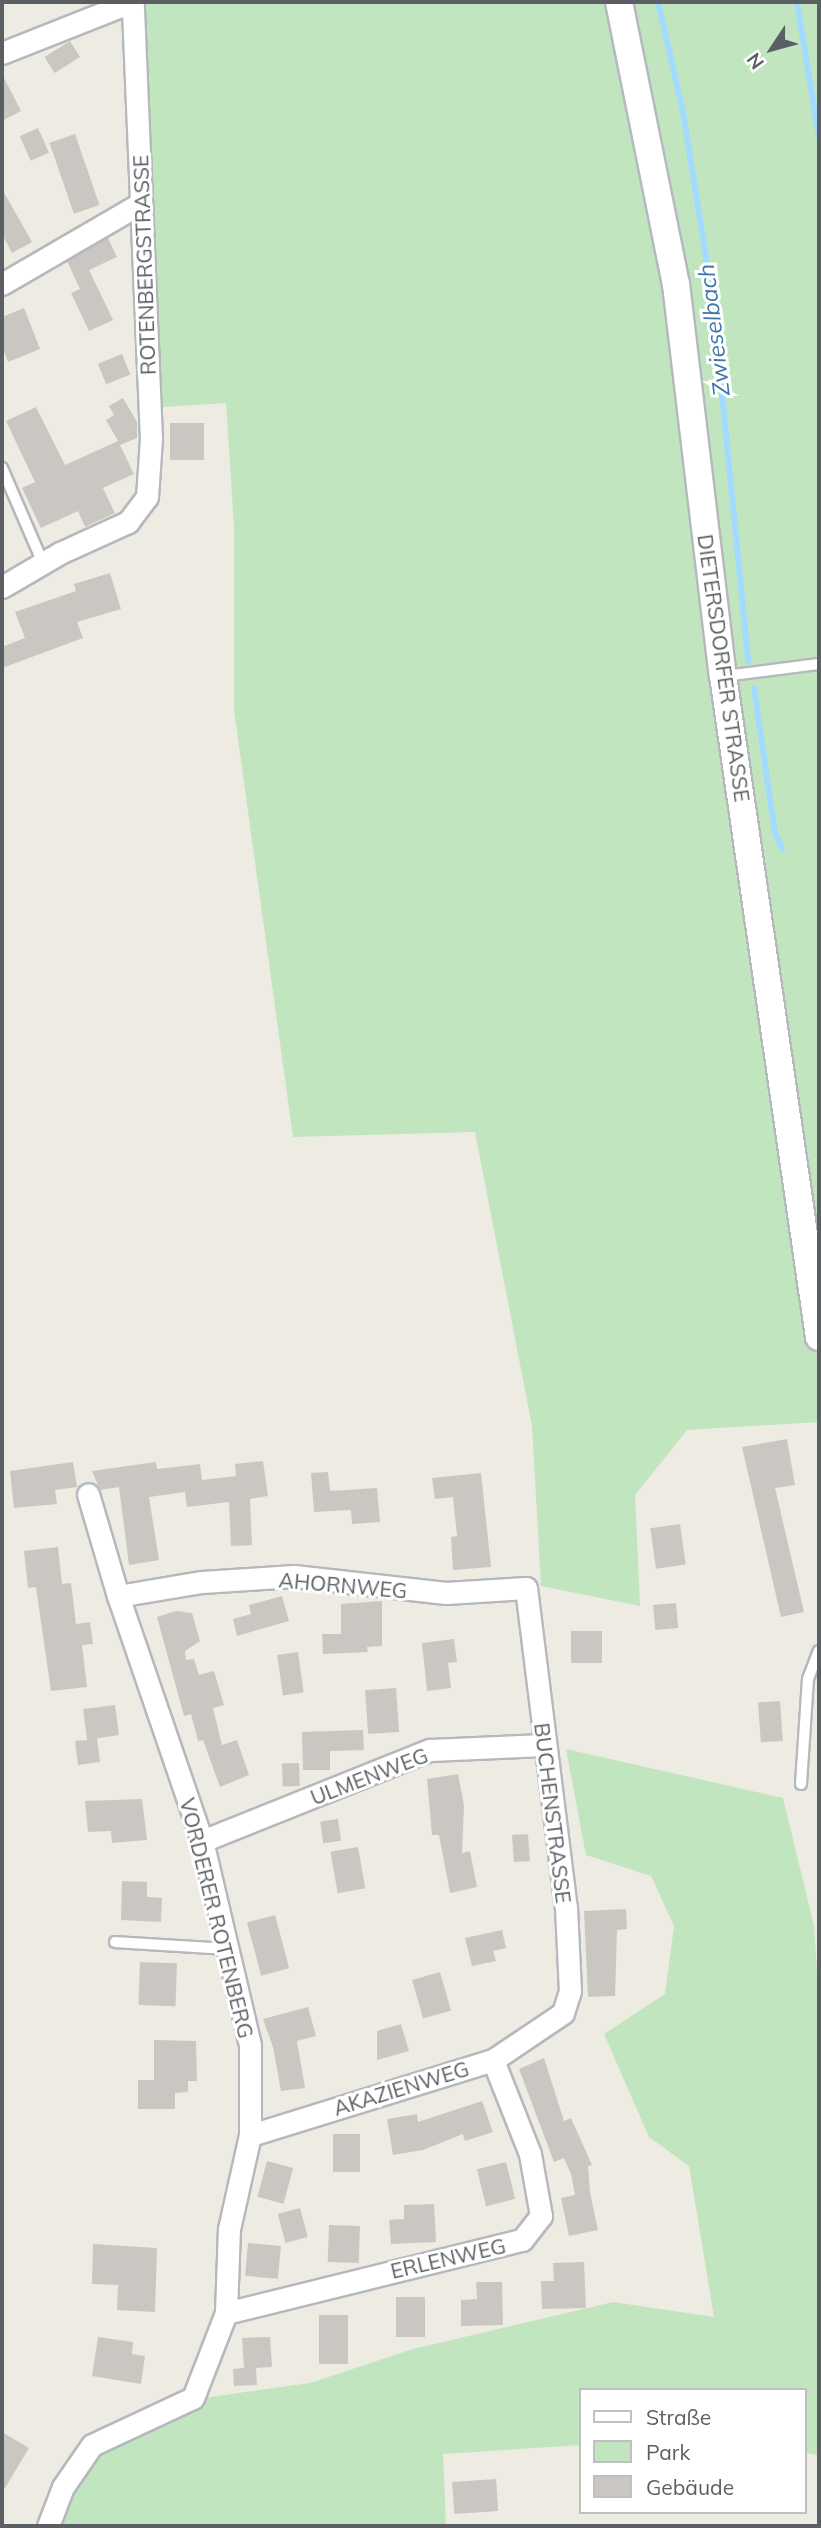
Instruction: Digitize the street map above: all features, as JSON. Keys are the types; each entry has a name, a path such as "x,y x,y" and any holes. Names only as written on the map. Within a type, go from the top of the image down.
{"street":[{"path":"2,52 132,2"},
{"name":"ROTENBERGSTRASSE","path":"43,563 128,522 147,497 151,439 132,2"},
{"name":"DIETERSDORFER STRASSE","path":"619,2 676,284 723,676 819,1337"},
{"path":"2,284 141,202"},
{"path":"2,587 43,563"},
{"name":"VORDERER ROTENBERG","path":"48,2526 63,2487 92,2445 193,2398 226,2313 229,2229 250,2135 250,2045 202,1841 118,1596 88,1494"},
{"name":"AHORNWEG","path":"118,1596 202,1582 294,1576 446,1593 526,1588"},
{"name":"BUCHENSTRASSE","path":"526,1588 566,1907 570,1991 563,2013 545,2028"},
{"name":"ULMENWEG","path":"202,1841 430,1750 544,1745"},
{"name":"AKAZIENWEG","path":"250,2135 493,2060 545,2028"},
{"name":"ERLENWEG","path":"226,2313 522,2240 541,2216 530,2154 493,2060"}],"lane":[{"path":"2,468 43,563"},
{"path":"723,676 819,664"},
{"path":"801,1784 807,1679 819,1651"},
{"path":"115,1942 227,1949"}],"green space":[{"path":"127,2 819,2 819,1422 687,1430 635,1495 640,1606 541,1586 532,1426 475,1132 293,1137 234,710 234,526 226,403 163,407"},
{"path":"566,1749 783,1798 814,1926 819,1999 819,2455 807,2453 807,2388 580,2388 580,2445 443,2454 446,2526 56,2526 95,2450 210,2397 310,2383 413,2349 613,2302 714,2317 689,2166 649,2137 604,2034 665,1994 674,1926 651,1876 586,1855"}],"building":[{"path":"70,41 80,57 55,73 45,57"},
{"path":"2,74 21,111 2,121"},
{"path":"38,128 49,153 31,161 20,136"},
{"path":"75,134 99,205 74,214 49,143"},
{"path":"2,189 32,242 12,253 2,234"},
{"path":"108,238 117,257 89,270 113,320 89,331 71,293 80,289 67,261"},
{"path":"24,308 40,349 8,362 2,346 2,317"},
{"path":"122,354 130,374 106,384 98,364"},
{"path":"123,398 137,422 137,438 120,445 134,474 103,488 115,513 85,527 78,511 41,528 22,488 35,482 6,421 36,407 65,465 118,441 106,420 114,415 109,406"},
{"path":"170,423 204,423 204,460 170,460"},
{"path":"110,573 121,609 77,622 83,638 2,668 2,647 25,638 15,612 76,591 74,584"},
{"path":"787,1439 795,1485 775,1488 804,1612 781,1617 742,1447"},
{"path":"263,1461 268,1496 250,1499 252,1545 231,1546 229,1502 187,1507 185,1492 149,1497 159,1560 129,1565 119,1487 100,1490 92,1471 156,1462 157,1469 200,1464 202,1480 236,1476 235,1464"},
{"path":"73,1462 77,1487 55,1490 57,1504 14,1508 10,1471"},
{"path":"328,1472 330,1491 377,1488 380,1522 352,1524 351,1510 314,1512 311,1473"},
{"path":"481,1473 491,1567 453,1570 451,1537 457,1536 453,1497 435,1499 432,1478"},
{"path":"680,1524 686,1565 656,1569 650,1528"},
{"path":"58,1547 62,1584 71,1583 76,1624 90,1622 93,1644 82,1645 87,1687 51,1691 36,1587 28,1588 24,1551"},
{"path":"282,1596 289,1621 237,1636 233,1619 251,1614 249,1605"},
{"path":"382,1601 382,1646 367,1647 368,1652 323,1654 322,1634 341,1634 341,1604"},
{"path":"676,1603 678,1628 655,1630 653,1605"},
{"path":"176,1611 192,1613 200,1641 185,1651 186,1660 194,1659 199,1675 214,1671 224,1705 213,1708 222,1745 237,1740 249,1775 220,1787 203,1740 198,1741 191,1714 184,1716 157,1617"},
{"path":"571,1631 602,1631 602,1663 571,1663"},
{"path":"454,1639 457,1662 448,1663 451,1688 427,1691 422,1643"},
{"path":"298,1652 304,1693 283,1696 277,1655"},
{"path":"396,1688 399,1732 368,1734 365,1690"},
{"path":"780,1701 783,1741 761,1742 758,1703"},
{"path":"115,1705 119,1735 97,1738 100,1762 78,1765 75,1741 87,1740 83,1709"},
{"path":"363,1730 364,1750 330,1751 330,1770 303,1770 302,1732"},
{"path":"299,1763 300,1786 283,1787 282,1764"},
{"path":"458,1774 464,1805 462,1853 470,1851 477,1887 450,1893 439,1835 432,1835 427,1779"},
{"path":"142,1799 147,1840 112,1843 111,1831 88,1832 85,1801"},
{"path":"338,1819 341,1841 323,1843 320,1822"},
{"path":"528,1834 530,1861 514,1862 512,1835"},
{"path":"358,1847 365,1888 338,1893 330,1852"},
{"path":"122,1881 147,1882 147,1897 162,1898 161,1922 121,1920"},
{"path":"626,1909 627,1929 617,1930 615,1996 588,1997 584,1911"},
{"path":"275,1915 289,1968 261,1976 247,1923"},
{"path":"502,1930 506,1948 493,1951 496,1961 472,1966 465,1938"},
{"path":"140,1962 177,1963 175,2006 138,2005"},
{"path":"440,1972 451,2010 423,2018 412,1980"},
{"path":"308,2007 316,2036 297,2041 305,2088 281,2091 273,2047 263,2019"},
{"path":"401,2024 409,2051 377,2060 377,2031"},
{"path":"154,2040 196,2041 197,2081 188,2081 188,2092 175,2093 175,2109 138,2109 138,2080 154,2080"},
{"path":"544,2058 564,2121 571,2118 592,2165 588,2166 590,2192 598,2230 569,2236 561,2198 575,2195 571,2174 564,2158 554,2162 519,2069"},
{"path":"482,2101 493,2132 465,2141 463,2134 423,2150 393,2155 387,2119 417,2114 418,2122"},
{"path":"333,2134 360,2134 360,2172 333,2172"},
{"path":"267,2161 293,2168 284,2204 257,2197"},
{"path":"506,2162 515,2199 486,2206 477,2169"},
{"path":"434,2204 436,2242 391,2244 389,2220 404,2219 404,2205"},
{"path":"300,2208 308,2237 286,2243 278,2214"},
{"path":"329,2225 360,2226 359,2263 328,2262"},
{"path":"248,2243 281,2246 278,2279 245,2276"},
{"path":"93,2244 157,2248 155,2312 117,2310 118,2285 92,2284"},
{"path":"584,2262 586,2308 542,2309 541,2281 554,2281 553,2263"},
{"path":"476,2282 502,2282 503,2325 461,2326 461,2300 477,2299"},
{"path":"396,2297 425,2297 425,2337 396,2337"},
{"path":"319,2315 348,2315 348,2364 319,2364"},
{"path":"98,2337 133,2342 132,2354 145,2356 141,2384 92,2376"},
{"path":"270,2337 272,2367 256,2368 257,2385 234,2386 233,2369 244,2368 242,2338"},
{"path":"2,2432 29,2448 2,2493"},
{"path":"496,2479 498,2511 454,2514 452,2482"}],"waterway":[{"name":"Zwieselbach","path":"658,2 683,112 713,302 748,661"},
{"path":"797,2 819,138"},
{"name":"Zwieselbach","path":"754,688 775,833 782,848"}]}
